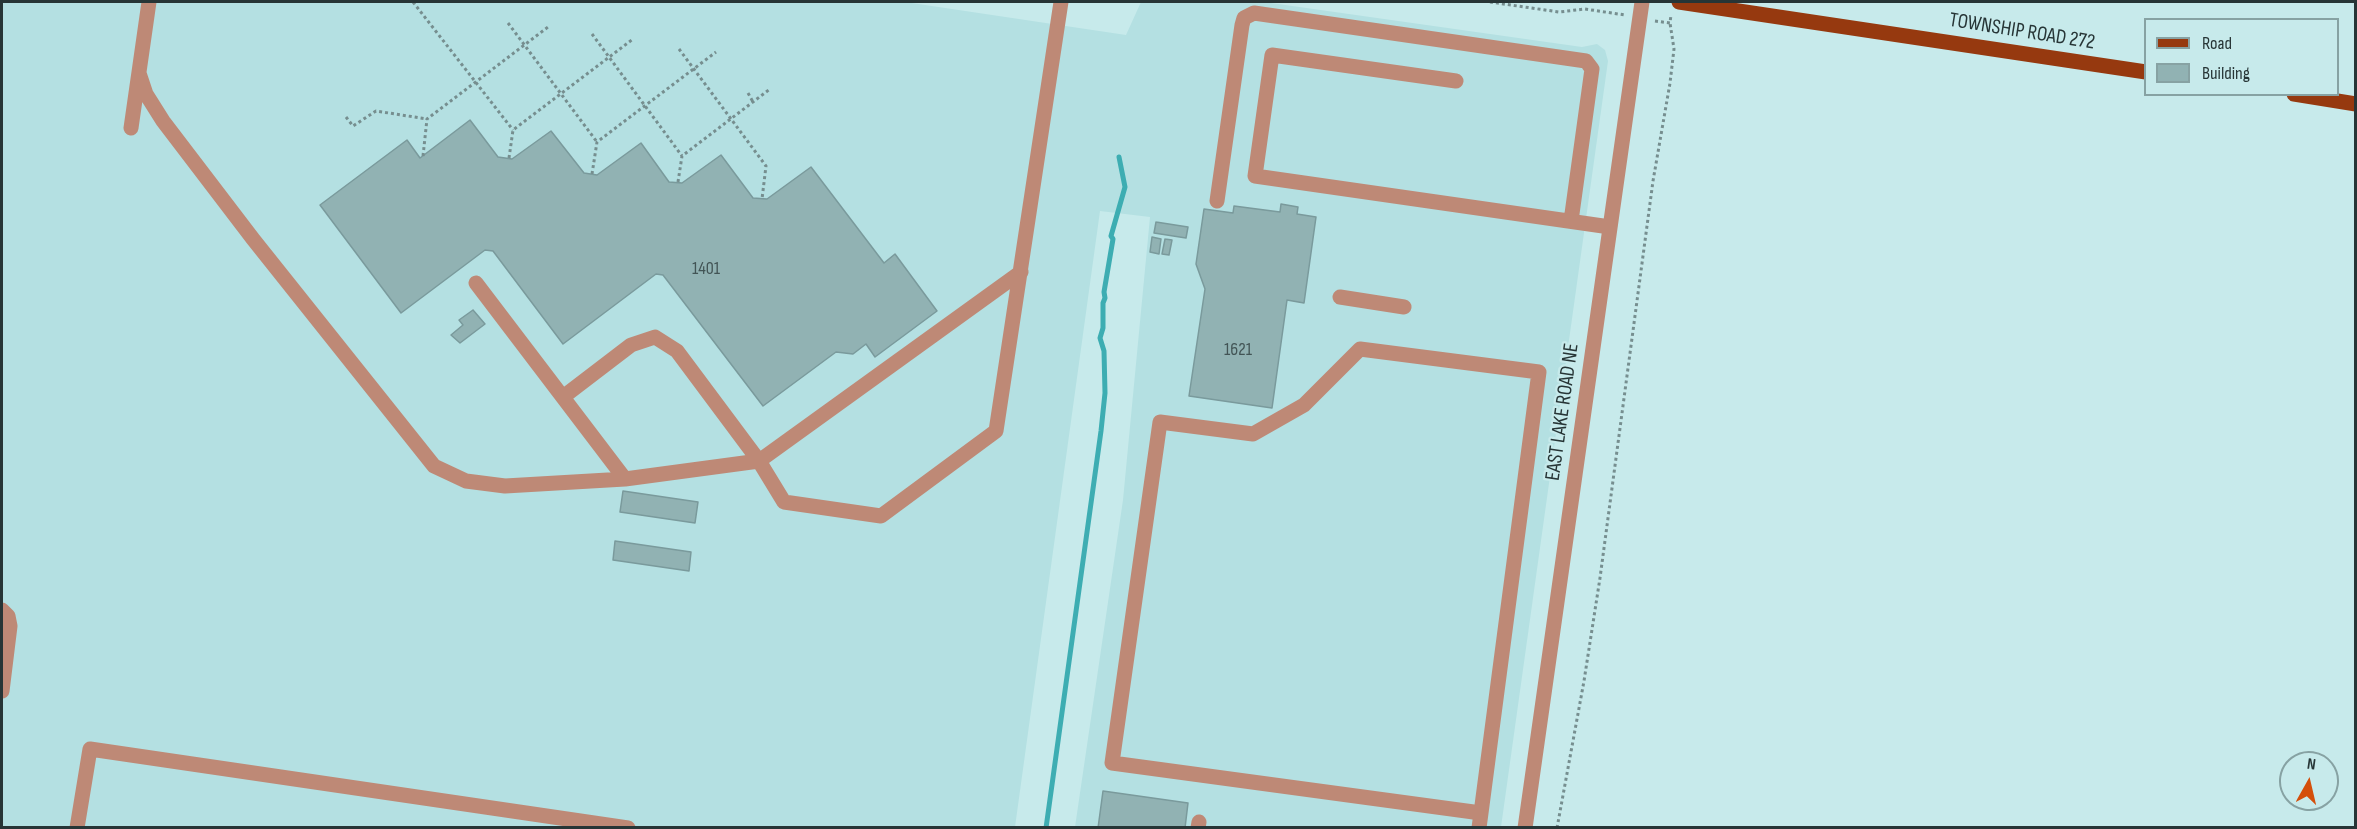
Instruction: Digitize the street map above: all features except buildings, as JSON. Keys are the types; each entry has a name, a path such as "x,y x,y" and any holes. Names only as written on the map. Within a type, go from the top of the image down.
{"main road":[{"name":"TOWNSHIP ROAD 272","path":"1678,2 2144,72"},
{"path":"2306,96 2355,104"}],"street":[{"path":"131,128 149,2"},
{"path":"562,397 631,345 655,337 677,351 759,461 784,502 881,516 996,432 1061,2"},
{"name":"EAST LAKE ROAD NE","path":"1526,828 1642,2"},
{"path":"1217,201 1242,25 1244,18 1254,13 1586,61 1592,69 1571,221"},
{"path":"1456,81 1272,55 1255,176 1610,227"},
{"path":"139,73 146,94 163,121 253,239 434,466 466,481 505,486 626,479 759,461 1020,272"},
{"path":"476,283 626,479"},
{"path":"1340,297 1404,307"},
{"path":"1360,349 1539,372 1480,820 1112,763 1160,422 1253,434 1304,405 1360,349"},
{"path":"2,610 8,616 10,626 2,691"},
{"path":"77,828 90,749 628,828"}],"path":[{"path":"413,2 513,130"},
{"path":"1490,2 1559,12 1599,10"},
{"path":"508,23 597,142"},
{"path":"1557,828 1600,578 1653,181 1670,83 1674,49 1670,23"},
{"path":"423,156 428,119 548,27"},
{"path":"592,34 682,156"},
{"path":"509,158 513,130 633,39"},
{"path":"679,49 766,166 762,199"},
{"path":"592,174 597,142 716,52"},
{"path":"678,183 682,156 770,89"},
{"path":"748,93 753,102"},
{"path":"346,117 353,126 376,111 428,119"}],"shaded area":[{"path":"2,2 905,2 1126,35 1141,2 1264,2 1582,47 1597,44 1605,50 1608,61 1501,827 1075,827 1123,500 1150,217 1100,211 1015,827 2,828"}],"waterway":[{"path":"1046,828 1101,431 1105,393 1104,351 1100,338 1103,328 1104,292 1113,239 1111,236 1125,187 1119,157"}]}
